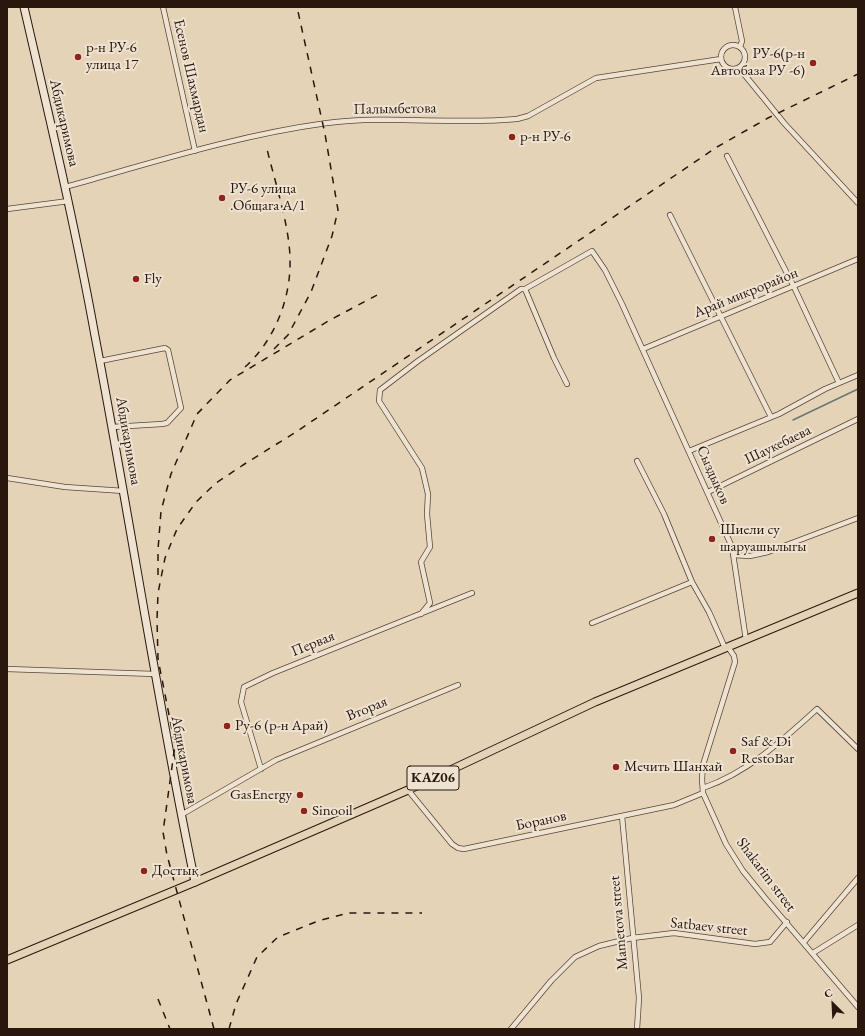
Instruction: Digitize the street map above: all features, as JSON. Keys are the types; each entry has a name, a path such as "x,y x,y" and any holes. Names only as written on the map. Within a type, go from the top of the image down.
{"main road":[{"name":"Абдикаримова","path":"24,7 69,202 100,361 180,815 194,882"},
{"name":"KАZ06","path":"7,960 408,790 595,702 858,593"}],"street":[{"name":"Есенов Шахмардан","path":"163,7 195,151"},
{"path":"735,7 742,41 740,47 745,58 739,68"},
{"path":"739,68 728,68 721,58 723,51 729,46 740,47"},
{"name":"Палымбетова","path":"65,187 195,151 256,136 327,123 356,121 517,119 528,116 596,78 721,58"},
{"path":"739,68 784,123 858,203"},
{"path":"726,156 794,286 839,383"},
{"path":"7,209 69,202"},
{"path":"670,215 720,318 771,417"},
{"name":"Сыздыков","path":"525,289 592,251 605,270 732,547 746,640"},
{"name":"Арай микрорайон","path":"642,349 720,318 858,259"},
{"path":"421,614 430,604 421,562 430,547 427,514 428,494 422,468 379,401 380,390 521,289 525,289 554,358 567,384"},
{"path":"100,361 165,348 168,350 181,408 167,423 112,427"},
{"path":"689,451 771,417 858,375"},
{"name":"Шаукебаева","path":"708,492 858,419"},
{"name":"Shakarim street","path":"637,461 664,514 692,582 727,647 734,656 735,662 703,765 703,790 726,844 744,871 858,1007"},
{"path":"7,478 65,487 124,491"},
{"path":"734,555 750,556 768,552 858,518"},
{"path":"592,623 692,582"},
{"name":"Первая","path":"261,770 241,702 244,687 273,673 472,593"},
{"path":"7,669 155,674"},
{"name":"Вторая","path":"180,815 261,770 276,760 458,685"},
{"name":"Боранов","path":"408,790 452,844 458,848 464,849 674,805 728,777 781,743 817,709 858,748"},
{"name":"Mametova street","path":"622,816 632,938 639,998 637,1029"},
{"path":"804,942 858,878"},
{"name":"Satbaev street","path":"511,1029 551,981 575,957 599,946 632,938 674,933 755,944 770,942 787,922"},
{"path":"813,953 858,925"}],"waterway":[{"path":"793,420 858,389"}],"railway":[{"path":"274,349 288,335 311,292 332,236 338,210 325,134 297,7"},
{"path":"214,1029 167,855 163,832 175,745 158,659 158,593 165,558 177,529 196,502 216,483 296,432 717,147 768,118 858,74"},
{"path":"245,367 264,345 279,318 284,304 290,275 287,233 266,145"},
{"path":"158,575 161,511 171,474 197,414 230,380 330,320 381,293"},
{"path":"229,1029 236,1004 257,957 278,937 318,921 348,913 422,913"},
{"path":"158,999 170,1029"}],"place":[{"name":"р-н РУ-6 улица 17","path":"78,57"},
{"name":"РУ-6(р-н Автобаза РУ -6)","path":"813,63"},
{"name":"р-н РУ-6","path":"512,137"},
{"name":"РУ-6 улица .Общага А/1","path":"222,198"},
{"name":"Fly","path":"136,279"},
{"name":"Шиели су шаруашылыгы","path":"712,539"},
{"name":"Ру-6 (р-н Арай)","path":"227,726"},
{"name":"Saf & Di RestoBar","path":"733,751"},
{"name":"Мечить Шанхай","path":"616,767"},
{"name":"GasEnergy","path":"300,795"},
{"name":"Sinooil","path":"304,811"},
{"name":"Достық","path":"144,871"}]}
